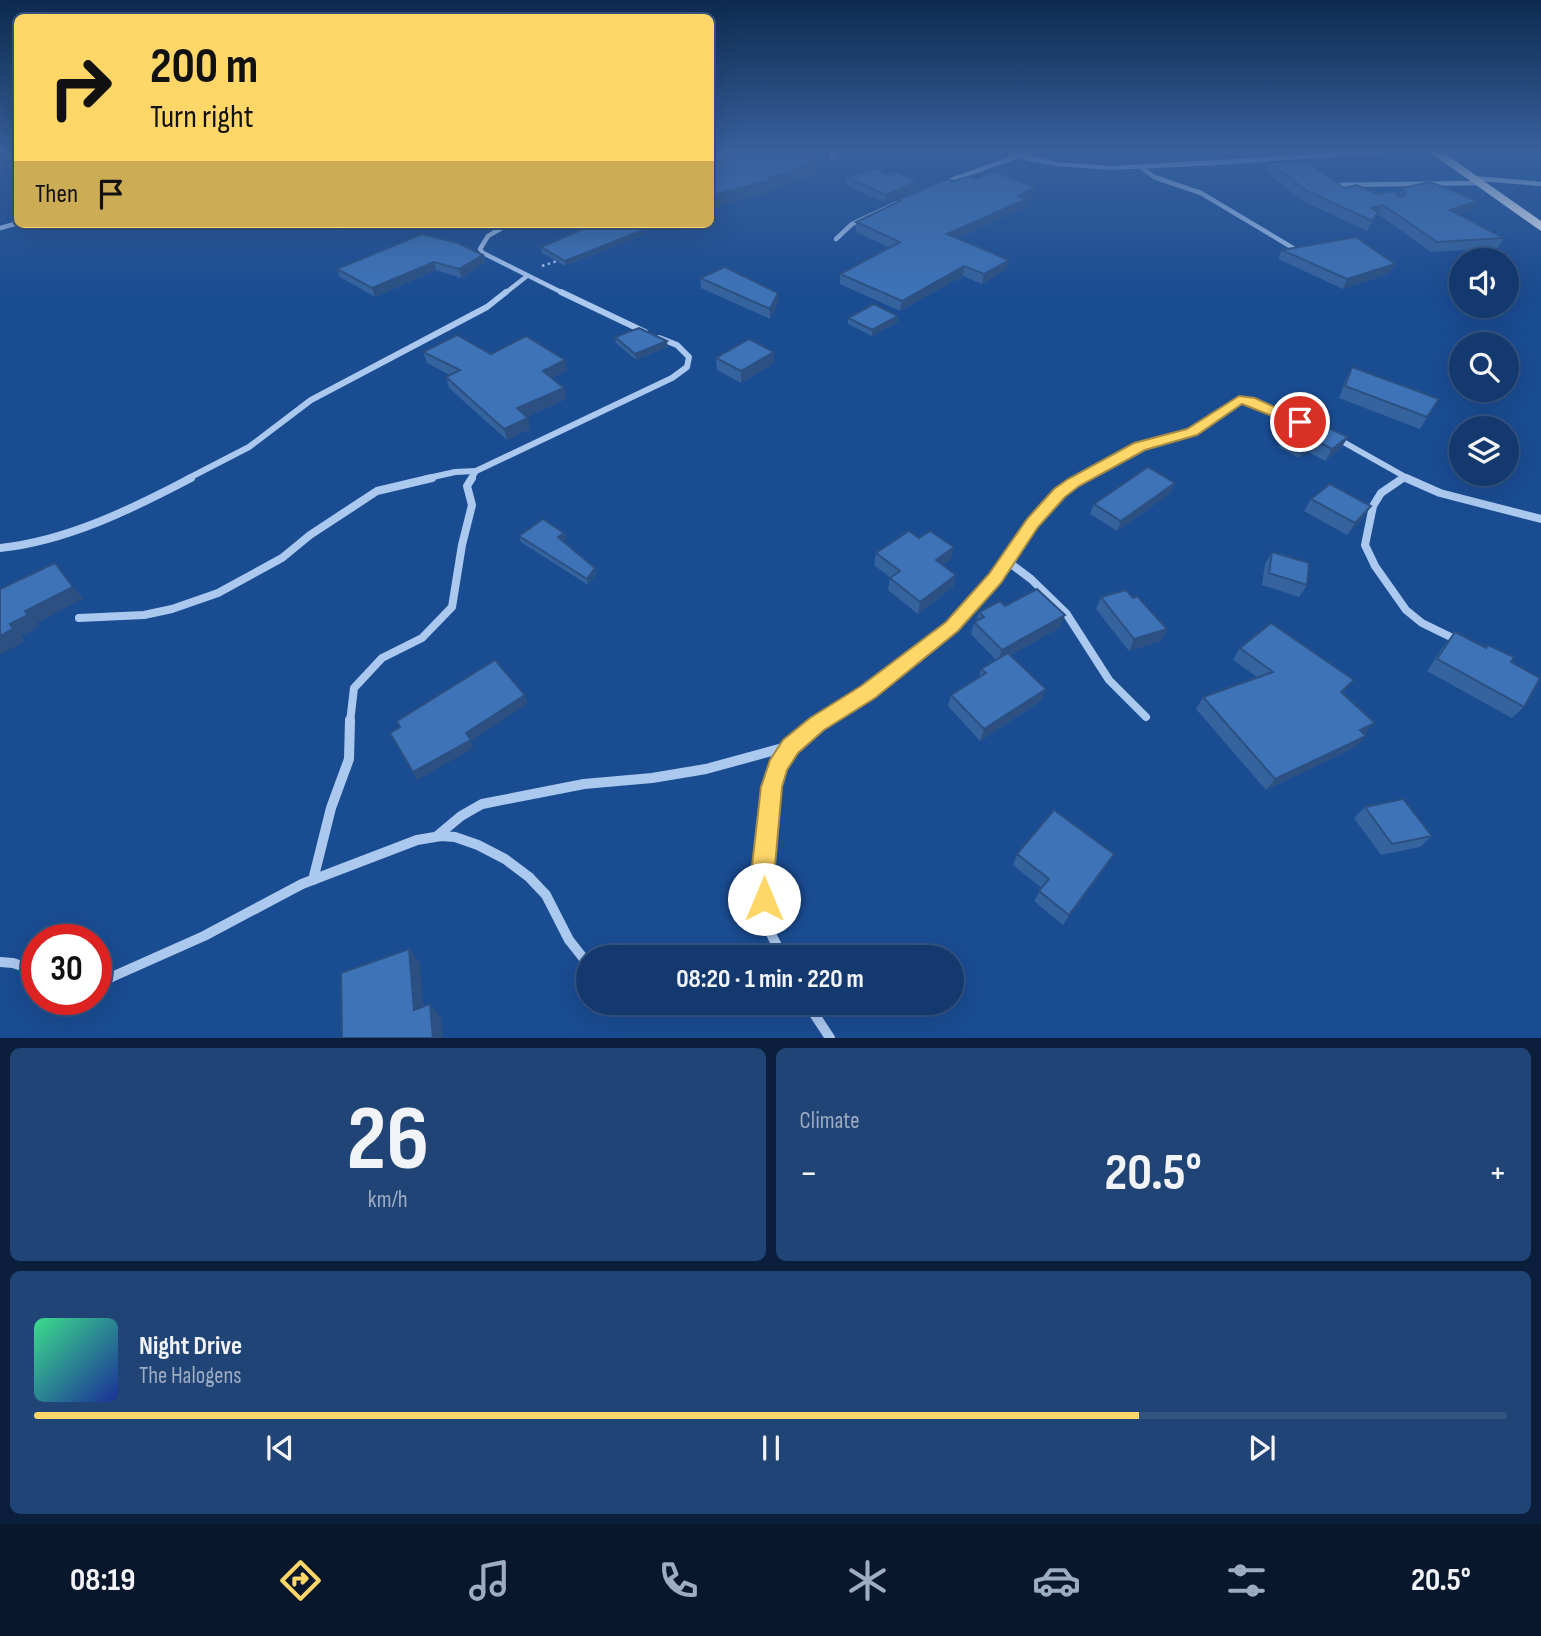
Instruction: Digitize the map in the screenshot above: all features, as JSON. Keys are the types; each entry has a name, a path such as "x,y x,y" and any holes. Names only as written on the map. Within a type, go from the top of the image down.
{"highway":[{"path":"1503,199 1541,227"}],"street":[{"path":"1212,199 1293,248"},
{"path":"836,239 852,224 906,200"},
{"path":"79,618 144,615 172,609 218,593 282,558 310,535 377,491 455,472 476,471 672,378 690,363 685,351 677,345 606,315 495,260 480,249 488,236 502,228"},
{"path":"0,548 20,546 73,531 152,498 249,447 311,400 487,307 526,276"},
{"path":"777,945 767,924 764,866 771,787 778,766 790,746 817,724 868,692 952,626 995,579 1032,523 1059,493 1074,482 1140,447 1192,432 1239,400 1252,401 1312,427"},
{"path":"1334,437 1366,453 1403,478 1440,493 1541,519"},
{"path":"313,880 331,808 349,759 350,708 354,688 382,658 422,638 452,607 461,545 472,505 467,486 476,471"},
{"path":"1403,478 1381,493 1373,506 1365,545 1376,566 1411,615 1469,646"},
{"path":"1007,561 1031,579 1066,613 1109,680 1146,717"},
{"path":"436,836 461,816 482,804 584,783 652,778 706,769 790,746"},
{"path":"112,977 192,942 313,880 417,840 436,836 457,837 474,843 517,867 533,880 552,904 567,939 576,950"},
{"path":"0,962 21,966"},
{"path":"815,1015 830,1038"}],"path":[{"path":"526,276 545,265 571,257"}],"building":[{"path":"1026,199 947,234 1009,260 984,274 964,266 902,301 840,274 900,242 856,222 900,201 897,200"},
{"path":"1325,199 1474,199 1478,201 1450,210 1504,238 1437,242 1383,205 1371,208 1378,212 1372,221"},
{"path":"586,228 643,230 565,261 541,247"},
{"path":"422,234 458,243 483,255 459,269 434,262 372,288 337,269"},
{"path":"1356,237 1395,264 1347,279 1282,250"},
{"path":"725,267 778,293 770,309 700,278"},
{"path":"874,304 898,316 872,330 848,318"},
{"path":"639,328 667,341 635,354 615,337"},
{"path":"457,335 491,354 526,336 565,360 543,371 564,388 517,408 528,418 504,429 446,377 460,370 423,352"},
{"path":"749,339 774,352 741,371 716,358"},
{"path":"1352,367 1439,399 1427,417 1345,386"},
{"path":"1309,419 1348,437 1332,449 1315,440 1306,446 1284,435"},
{"path":"1148,467 1175,483 1121,521 1094,504"},
{"path":"1330,484 1371,506 1355,523 1311,499"},
{"path":"543,519 564,533 558,537 595,568 587,579 519,536"},
{"path":"909,531 919,538 930,531 954,547 936,560 956,575 920,602 890,578 900,571 876,553"},
{"path":"1272,552 1309,563 1307,585 1269,573"},
{"path":"55,563 73,587 25,611 28,615 10,624 13,629 0,636 0,589"},
{"path":"1037,589 1065,615 1002,650 974,622 984,617 979,612 1000,601 1005,606"},
{"path":"1126,590 1133,598 1137,596 1167,629 1134,639 1101,597"},
{"path":"1271,623 1354,680 1341,692 1375,723 1360,730 1366,736 1275,779 1203,697 1273,672 1240,648"},
{"path":"1455,632 1486,648 1488,645 1514,657 1511,662 1540,678 1524,707 1437,659"},
{"path":"1008,653 1046,689 984,729 951,695 986,673 981,669"},
{"path":"495,660 525,695 466,733 471,740 413,772 390,733 400,727 397,721"},
{"path":"1403,799 1432,836 1392,844 1365,807"},
{"path":"1054,810 1114,854 1069,915 1039,891 1049,879 1017,854"},
{"path":"409,949 414,1010 430,1004 433,1038 342,1038 341,973"}],"route":[{"path":"764,899 771,787 778,766 790,746 817,724 868,692 952,626 995,579 1032,523 1059,493 1074,482 1146,444 1192,432 1239,400 1250,401 1300,422"}]}
